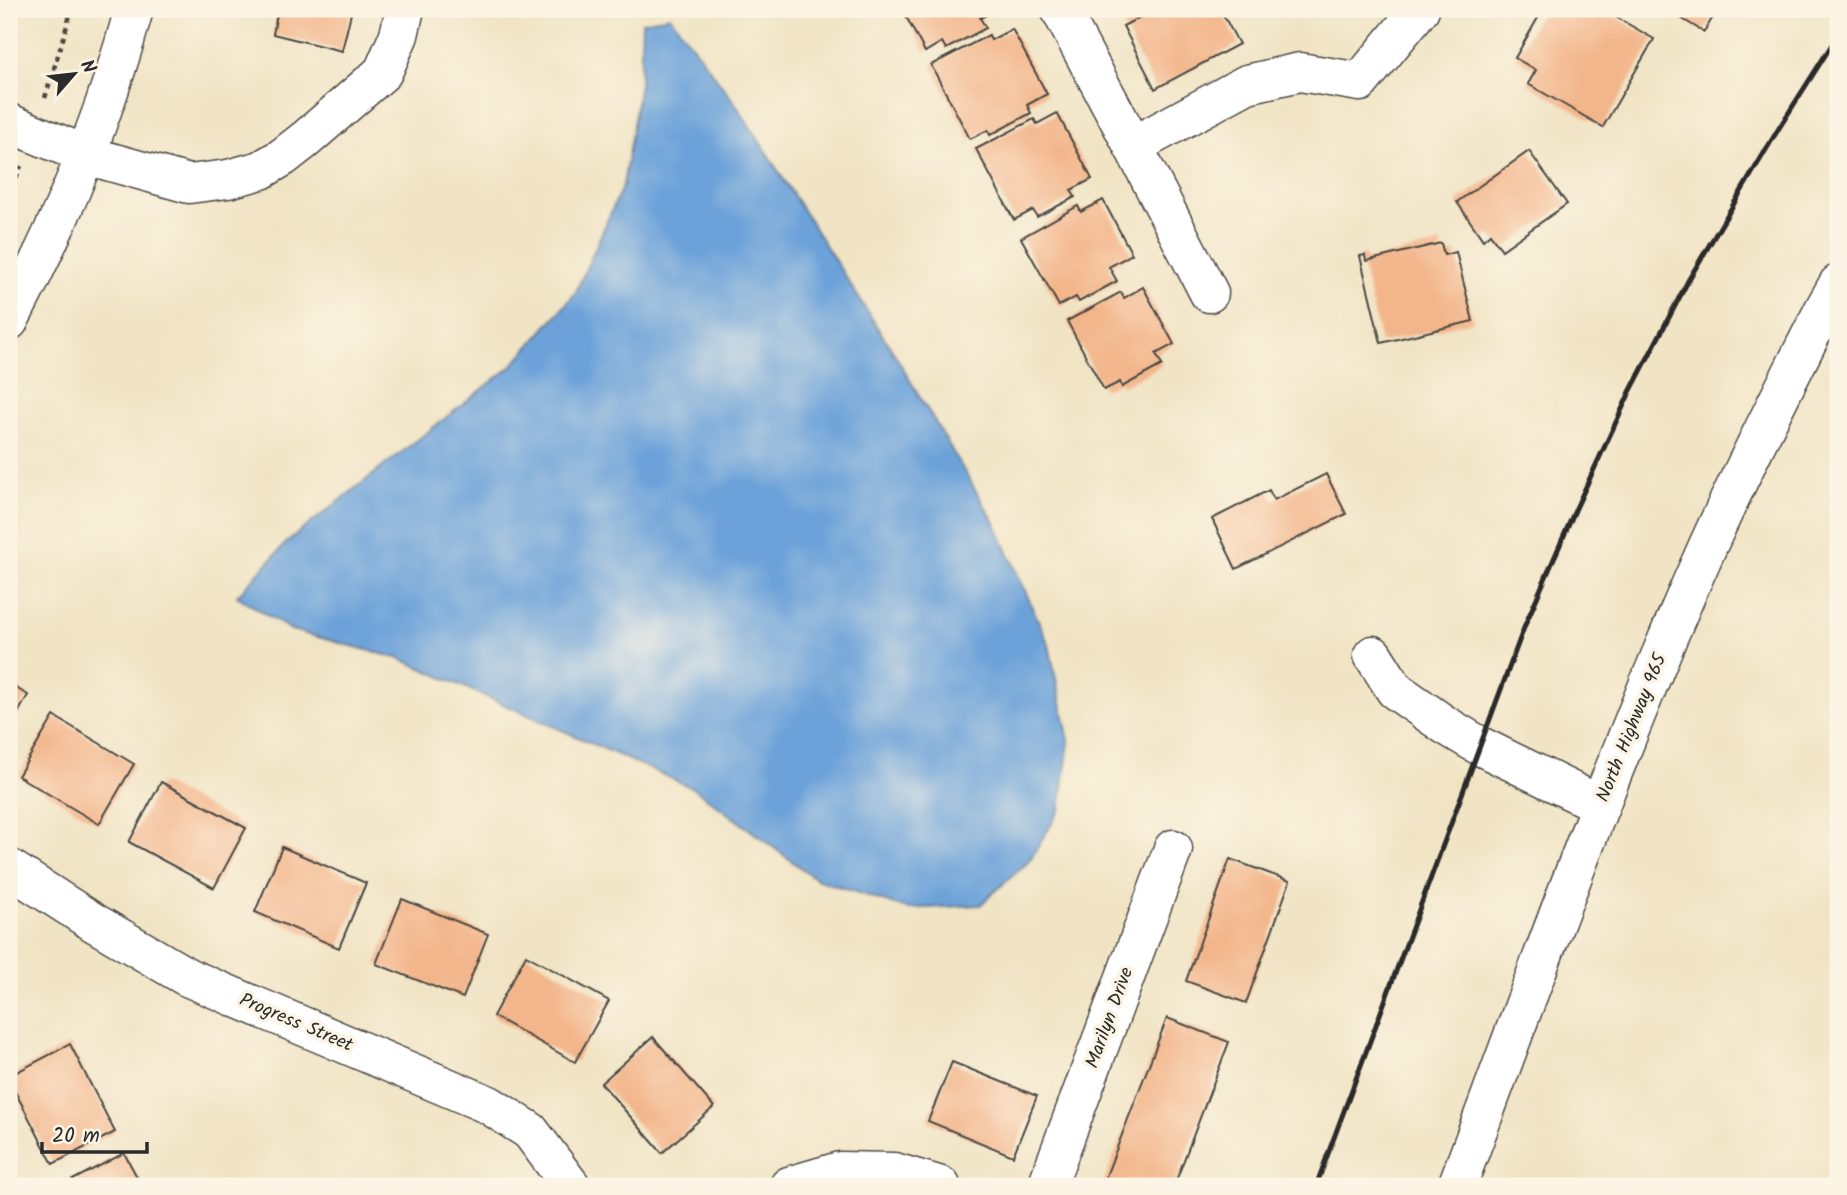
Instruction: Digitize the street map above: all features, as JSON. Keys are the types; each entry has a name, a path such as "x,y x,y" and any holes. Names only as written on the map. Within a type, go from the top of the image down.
{"street":[{"path":"9,321 31,279 86,155 134,9"},
{"path":"9,123 86,155 189,184 228,179 261,170 306,139 383,72 399,35 405,9"},
{"path":"1060,9 1209,293"},
{"path":"1133,146 1247,84 1300,72 1360,82 1420,9"},
{"name":"North Highway 965","path":"1457,1186 1600,805 1706,551 1742,472 1838,284"},
{"path":"1373,654 1395,690 1445,725 1480,746 1600,805"},
{"name":"Marilyn Drive","path":"1047,1186 1173,849"},
{"name":"Progress Street","path":"9,868 93,922 187,977 489,1105 530,1131 571,1186"},
{"path":"789,1186 840,1171 894,1172 941,1186"}],"water":[{"path":"670,16 735,103 895,355 995,523 1049,645 1069,741 1060,810 1029,861 980,905 907,909 816,879 695,789 401,659 291,630 237,596 288,541 512,366 575,294 623,185 640,83 642,22"}],"building":[{"path":"278,9 352,9 342,51 273,34"},
{"path":"902,9 998,9 980,18 986,28 946,49 942,42 925,52"},
{"path":"1156,9 1220,9 1239,44 1155,89 1123,26"},
{"path":"1543,9 1602,9 1654,39 1603,127 1528,84 1536,70 1515,58"},
{"path":"1666,9 1718,9 1704,32"},
{"path":"1012,29 1047,94 1027,105 1031,113 990,135 988,130 970,139 931,65 989,35 991,40"},
{"path":"1057,113 1092,179 1071,190 1075,197 1037,217 1033,210 1014,220 976,149 1034,119 1037,124"},
{"path":"1529,151 1567,204 1502,250 1490,234 1483,240 1457,202"},
{"path":"1103,200 1132,254 1109,267 1117,281 1079,302 1076,297 1059,306 1021,238 1078,206 1081,212"},
{"path":"1441,243 1444,255 1456,252 1473,321 1381,343 1360,256 1365,255 1366,261"},
{"path":"1143,287 1174,344 1156,354 1162,365 1122,387 1120,382 1104,390 1067,321 1121,292 1124,298"},
{"path":"1326,474 1346,514 1236,569 1212,519 1269,490 1274,500"},
{"path":"9,684 28,695 9,729"},
{"path":"54,716 134,764 99,824 18,776"},
{"path":"161,782 246,828 214,888 129,842"},
{"path":"282,847 366,883 339,948 255,912"},
{"path":"1230,859 1290,881 1246,1003 1186,981"},
{"path":"402,899 488,934 463,998 376,964"},
{"path":"526,955 609,1001 575,1062 493,1016"},
{"path":"1167,1018 1229,1042 1174,1186 1103,1184"},
{"path":"653,1037 714,1107 662,1153 601,1083"},
{"path":"70,1044 115,1132 53,1164 9,1076"},
{"path":"952,1062 1037,1096 1013,1156 928,1121"},
{"path":"124,1153 142,1186 66,1186 65,1184"}],"railway":[{"path":"1316,1186 1525,625 1576,508 1630,392 1689,279 1838,35"}]}
